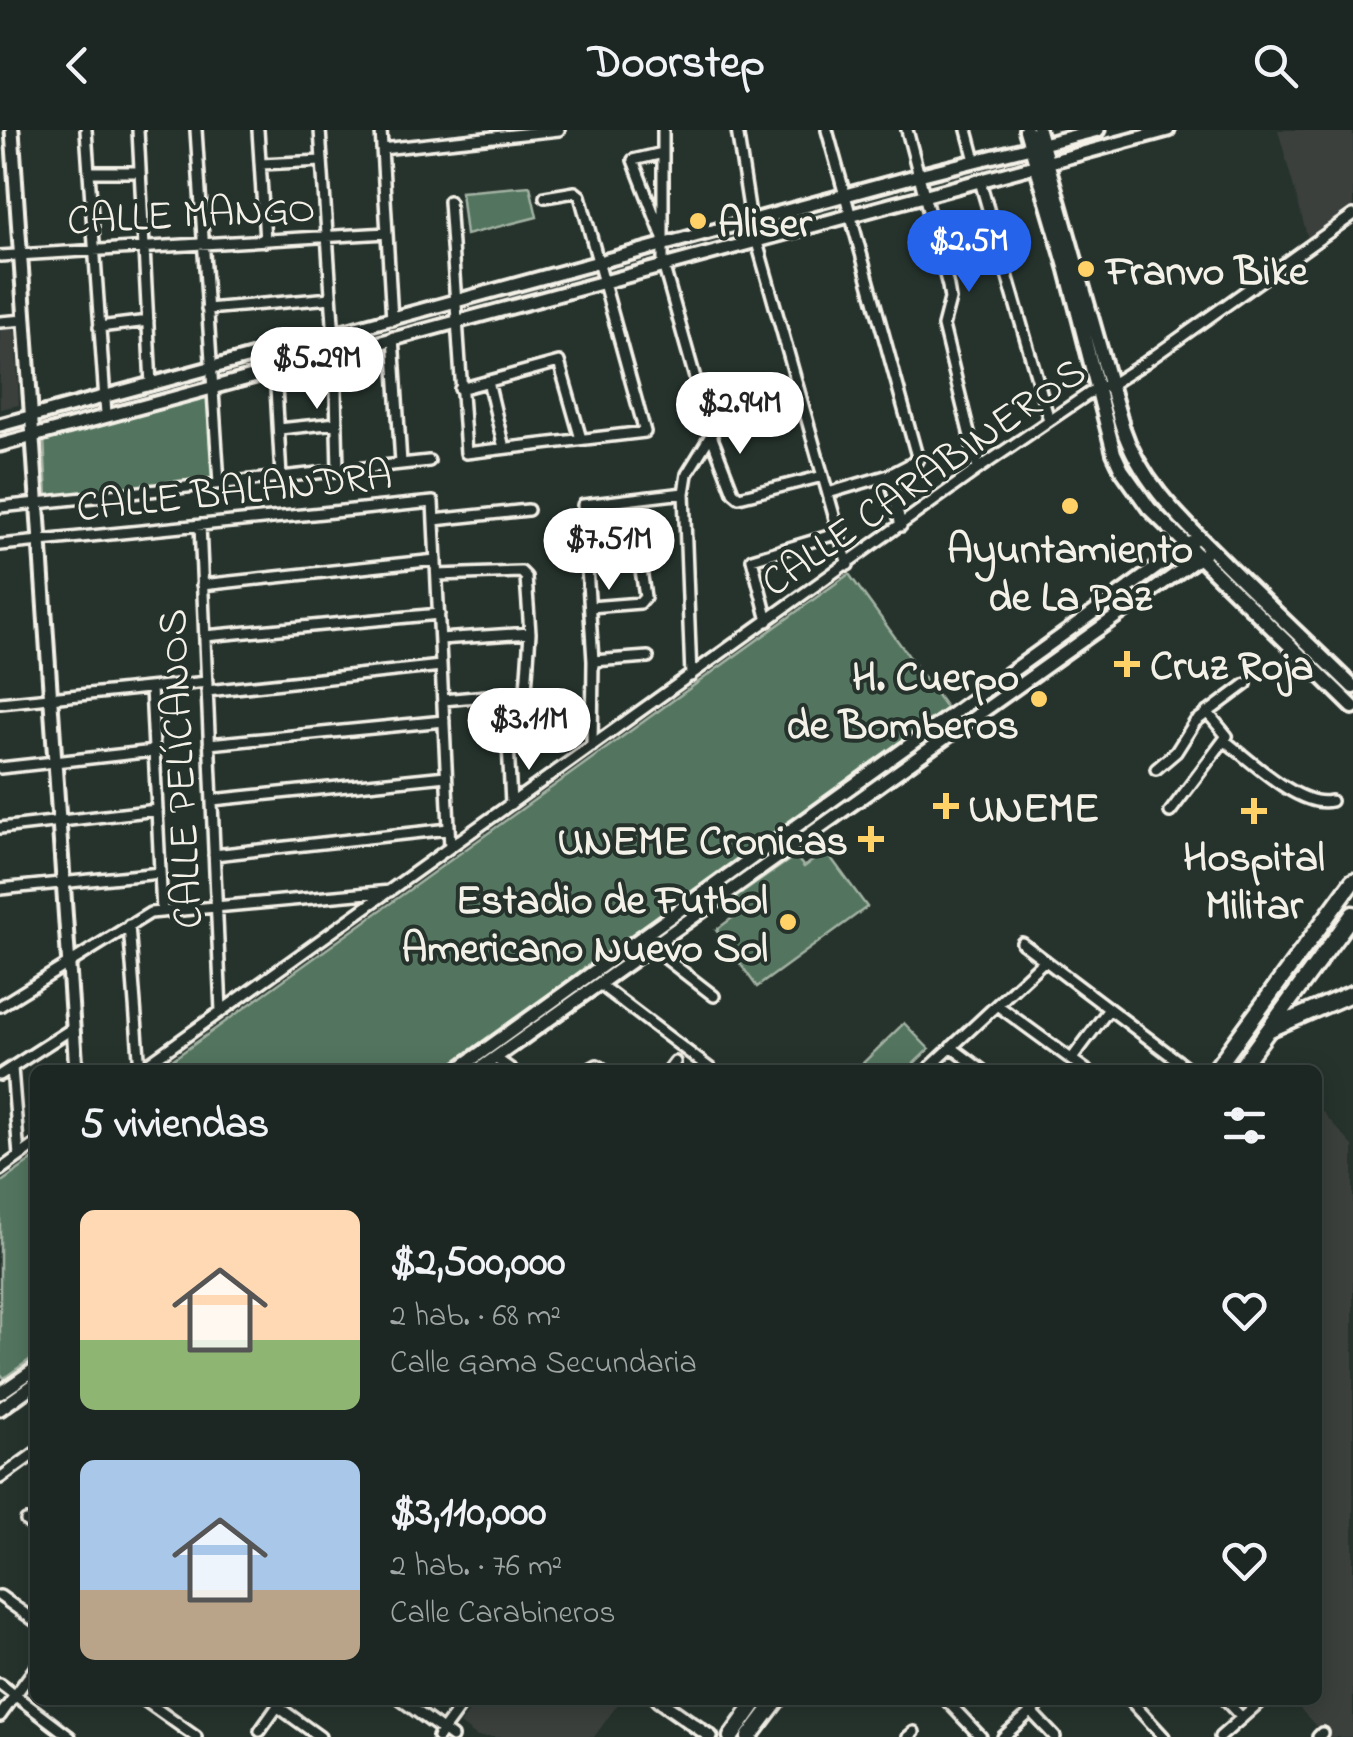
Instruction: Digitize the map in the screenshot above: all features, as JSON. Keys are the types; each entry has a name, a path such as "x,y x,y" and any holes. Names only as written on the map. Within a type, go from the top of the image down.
{"main road":[{"path":"1026,130 1036,147 1066,270 1104,387 1138,466 1211,549 1353,687 1345,691 1331,685"},
{"path":"1036,147 1038,130"},
{"path":"1104,387 1114,453 1149,508 1353,707"},
{"path":"1219,1065 1353,881"},
{"path":"1242,1065 1353,914"},
{"path":"1326,920 1341,931"},
{"path":"1270,1029 1353,993"},
{"path":"731,1737 754,1705"},
{"path":"749,1737 772,1705"}],"street":[{"path":"12,130 76,1065"},
{"path":"86,130 106,414"},
{"path":"138,130 151,385"},
{"path":"196,130 219,482"},
{"path":"258,130 264,240"},
{"path":"320,130 335,353 338,470"},
{"path":"381,130 392,320"},
{"path":"442,130 442,142"},
{"path":"382,149 559,130"},
{"path":"663,130 663,264 711,435 735,496 823,476"},
{"path":"737,130 752,221 848,565"},
{"path":"827,130 918,460 889,476 828,493"},
{"path":"907,130 948,286 950,299 942,319 978,470"},
{"path":"967,130 976,160"},
{"path":"0,425 392,320 662,242 1098,130"},
{"path":"0,444 1041,165 1128,135 1168,130"},
{"path":"662,242 633,160 663,152"},
{"path":"261,164 322,161"},
{"path":"89,172 140,172"},
{"path":"980,181 1049,420"},
{"path":"449,202 466,453 645,432 580,196 575,192 546,197"},
{"name":"CALLE CARABINEROS","path":"146,1065 978,470 1353,215"},
{"name":"CALLE MANGO","path":"0,256 387,233"},
{"path":"207,309 331,298"},
{"path":"0,322 24,320"},
{"path":"100,327 148,321"},
{"path":"393,338 402,464"},
{"path":"460,388 560,362 581,439"},
{"path":"276,368 281,477"},
{"path":"488,381 504,448"},
{"path":"279,429 337,423"},
{"path":"691,676 684,493 687,474 711,435"},
{"path":"0,507 429,461"},
{"path":"889,476 901,526"},
{"path":"592,746 593,661 584,503 684,493"},
{"name":"CALLE BALANDRA","path":"0,545 433,502 434,520"},
{"path":"450,847 434,520 528,510"},
{"name":"CALLE PELÍCANOS","path":"200,525 222,1011"},
{"path":"768,621 752,559 839,534"},
{"path":"485,1065 652,948 694,909 821,807 1199,536"},
{"path":"464,1065 832,820 1211,549"},
{"path":"588,556 639,556 646,597 640,604 590,607"},
{"path":"202,585 436,560"},
{"path":"437,575 521,572 526,577 530,633 526,690 443,700"},
{"path":"1108,602 1117,617"},
{"path":"205,636 438,614"},
{"path":"1074,626 1084,640"},
{"path":"440,640 530,633"},
{"path":"593,661 648,656"},
{"path":"1030,657 1040,672"},
{"path":"0,703 441,666"},
{"path":"1000,679 1010,694"},
{"path":"1156,769 1176,752 1195,722 1246,684"},
{"path":"151,688 162,911"},
{"path":"958,709 968,723"},
{"path":"1170,812 1228,736 1208,712"},
{"path":"210,744 444,721"},
{"path":"1224,740 1302,798 1319,804 1331,800"},
{"path":"508,743 511,804"},
{"path":"0,768 154,751"},
{"path":"212,800 446,776"},
{"path":"821,807 832,820"},
{"path":"0,828 157,810"},
{"path":"214,856 449,829"},
{"path":"0,890 160,873"},
{"path":"0,1006 150,914 390,892"},
{"path":"129,925 139,1065"},
{"path":"1022,943 1183,1065"},
{"path":"652,948 714,996"},
{"path":"932,1065 1045,960"},
{"path":"599,984 705,1065"},
{"path":"997,1006 1078,1065"},
{"path":"1072,1060 1109,1009"},
{"path":"0,1075 73,1028"},
{"path":"951,1048 975,1065"},
{"path":"495,1058 505,1065"},
{"path":"12,1068 19,1156"},
{"path":"0,1170 30,1148"},
{"path":"0,1393 30,1372"},
{"path":"0,1409 30,1388"},
{"path":"0,1478 30,1457"},
{"path":"26,1521 30,1524"},
{"path":"0,1596 30,1617"},
{"path":"0,1716 30,1675"},
{"path":"0,1684 70,1737"},
{"path":"151,1705 196,1737"},
{"path":"260,1731 279,1705"},
{"path":"282,1705 320,1737"},
{"path":"406,1705 444,1735 462,1705"},
{"path":"665,1705 711,1737"},
{"path":"951,1705 981,1737"},
{"path":"1025,1705 1055,1737"},
{"path":"1003,1737 1039,1705"},
{"path":"1135,1705 1164,1737"},
{"path":"1230,1705 1242,1718"},
{"path":"1220,1737 1256,1705"}],"shaded area":[{"path":"1278,130 1353,130 1353,206 1308,239"},
{"path":"15,326 19,405 0,409 0,327"},
{"path":"1322,1111 1353,1146 1353,1737 1326,1737 1297,1705 1322,1705"},
{"path":"474,1705 617,1705 594,1737 477,1737 460,1724"}],"green space":[{"path":"530,186 537,217 466,235 461,192"},
{"path":"210,390 215,480 47,497 44,438"},
{"path":"849,574 948,710 449,1065 165,1065"},
{"name":"Estadio de Futbol Americano Nuevo Sol","path":"826,851 867,907 757,987 716,930 739,913 731,901 795,856 804,867"},
{"path":"904,1023 929,1049 912,1065 863,1063"},
{"path":"30,1162 30,1360 4,1378 0,1373 0,1183"}],"place":[{"name":"Aliser","path":"698,221"},
{"name":"Franvo Bike","path":"1086,269"},
{"name":"Ayuntamiento de La Paz","path":"1070,506"},
{"name":"Cruz Roja","path":"1127,664"},
{"name":"H. Cuerpo de Bomberos","path":"1039,699"},
{"name":"UNEME","path":"946,806"},
{"name":"Hospital Militar","path":"1254,811"},
{"name":"UNEME Cronicas","path":"871,839"},
{"name":"Estadio de Futbol Americano Nuevo Sol","path":"788,922"}]}
